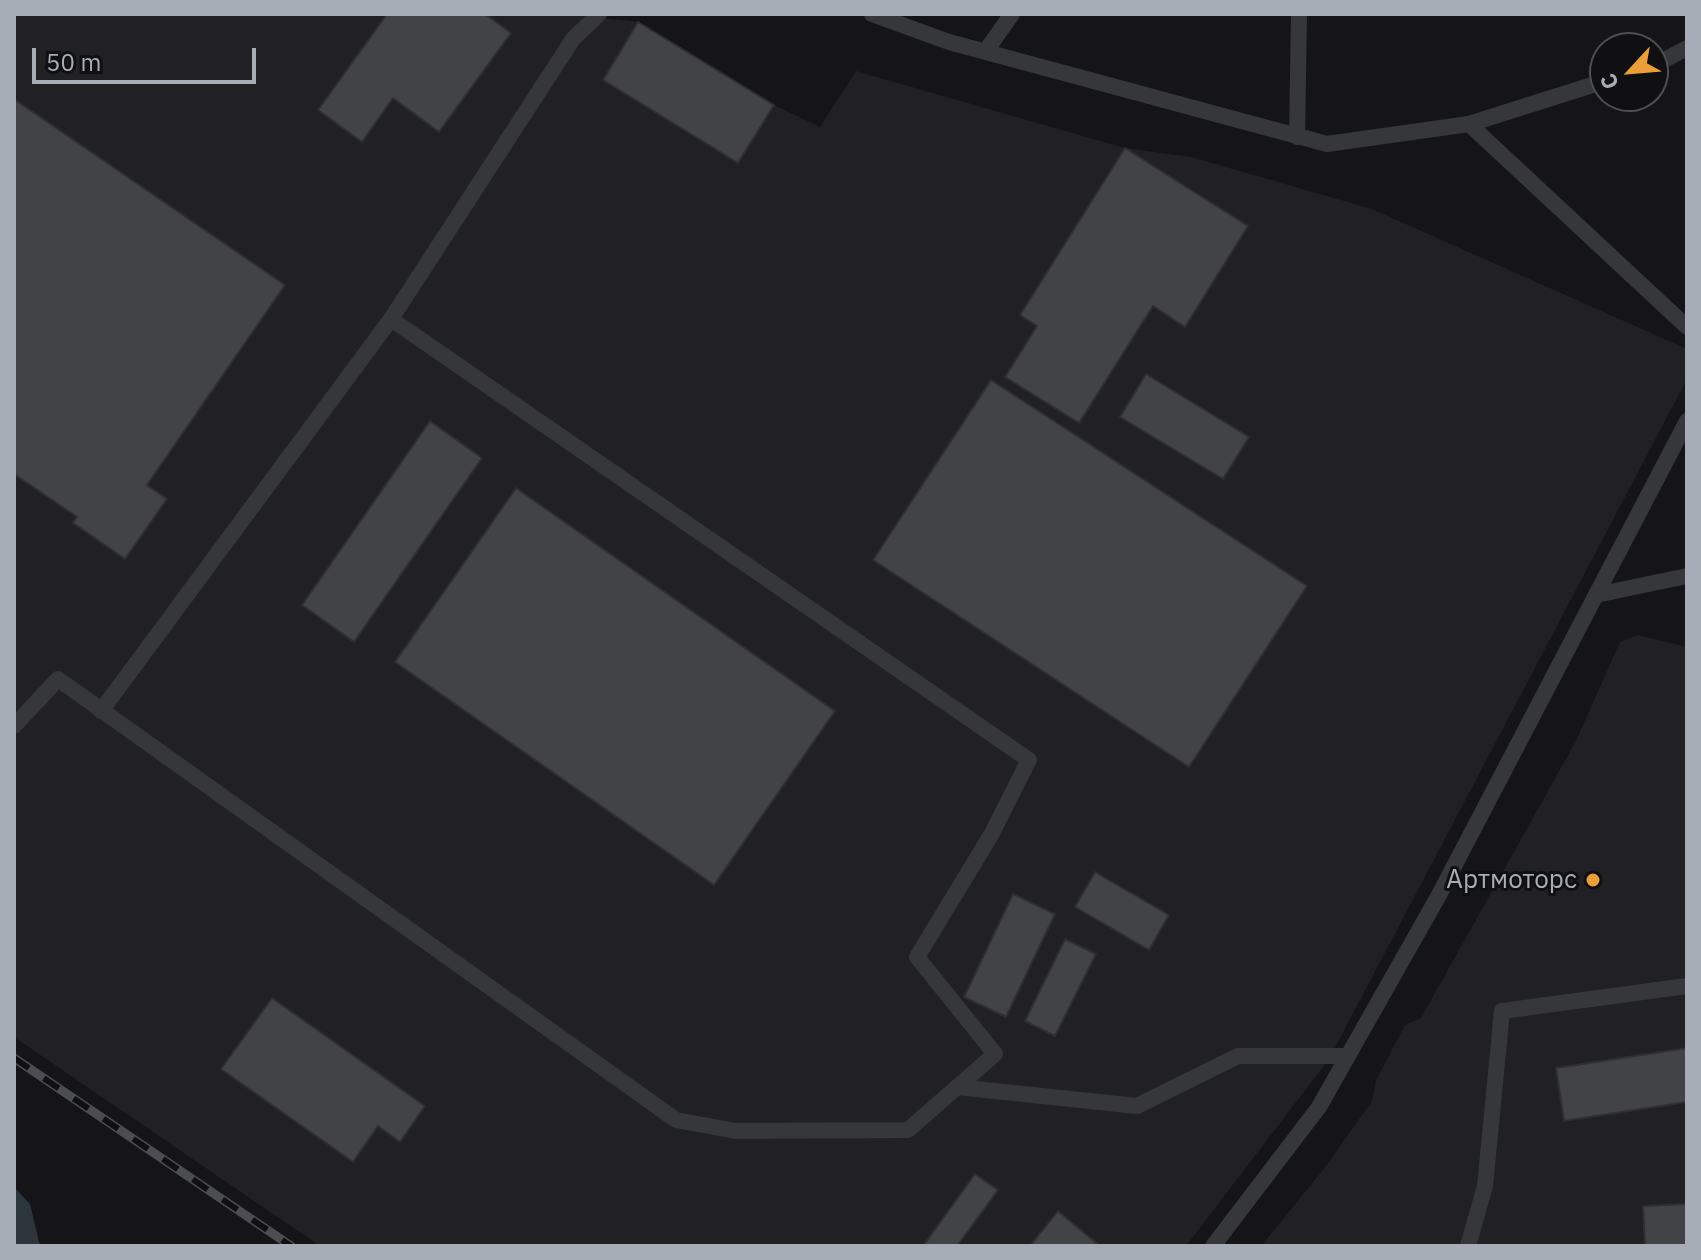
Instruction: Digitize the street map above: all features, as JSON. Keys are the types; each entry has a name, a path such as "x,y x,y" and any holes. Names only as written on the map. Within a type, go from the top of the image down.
{"lane":[{"path":"101,711 391,319 573,39 599,14"},
{"path":"872,14 985,52 1327,144 1469,124 1589,86"},
{"path":"985,52 1012,14"},
{"path":"1297,137 1299,14"},
{"path":"1669,58 1687,48"},
{"path":"1469,124 1687,327"},
{"path":"14,726 58,679 676,1120 736,1131 908,1130 995,1054 917,957 991,835 1029,760 391,319"},
{"path":"1213,1246 1319,1107 1439,895 1687,421"},
{"path":"1596,595 1687,576"},
{"path":"1468,1246 1485,1186 1502,1011 1687,986"},
{"path":"957,1087 1137,1106 1238,1056 1348,1056"}],"shaded area":[{"path":"14,14 567,14 638,22 774,105 820,127 856,71 1125,148 1191,157 1372,209 1687,349 1687,379 1329,1059 1186,1246 320,1246 14,1037"},
{"name":"Артмоторс","path":"1638,635 1687,647 1687,1246 1261,1246 1323,1170 1372,1101 1376,1080 1405,1025 1421,1018 1576,741 1620,642"},
{"path":"14,1187 30,1204 40,1246 14,1246"}],"building":[{"path":"387,14 485,14 511,33 439,132 393,98 362,142 318,110"},
{"path":"638,22 774,105 738,163 603,80"},
{"path":"14,99 285,285 147,485 167,499 125,559 73,523 77,517 14,474"},
{"path":"1125,148 1248,226 1185,327 1153,306 1079,423 1005,377 1037,326 1020,315"},
{"path":"1146,374 1249,437 1223,479 1120,417"},
{"path":"991,380 1307,586 1189,767 873,560"},
{"path":"430,421 482,458 354,642 302,605"},
{"path":"516,488 835,711 714,885 395,662"},
{"path":"1095,872 1169,915 1149,950 1075,907"},
{"path":"1013,894 1055,914 1006,1017 964,997"},
{"path":"1065,939 1096,954 1055,1036 1025,1021"},
{"path":"272,998 425,1106 400,1142 378,1126 353,1162 221,1069"},
{"path":"1687,1048 1687,1102 1564,1121 1556,1068"},
{"path":"975,1174 998,1190 957,1246 923,1246"},
{"path":"1687,1204 1687,1246 1645,1246 1643,1206"},
{"path":"1058,1211 1100,1246 1030,1246"}],"railway":[{"path":"14,1058 291,1246"}],"place":[{"name":"Артмоторс","path":"1593,880"}]}
